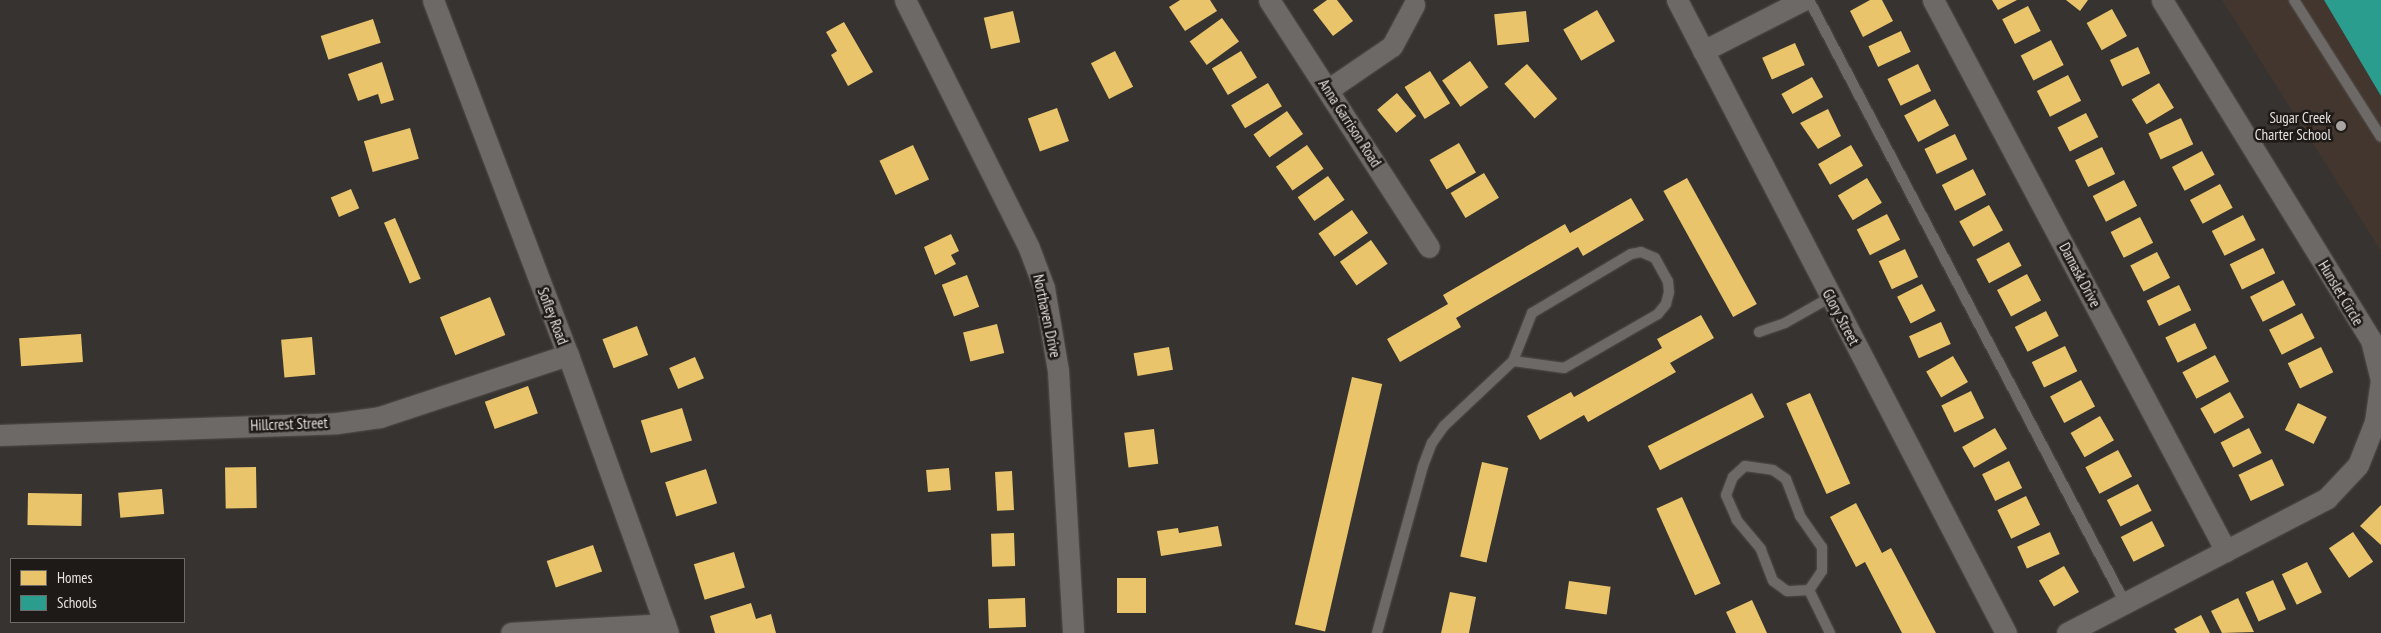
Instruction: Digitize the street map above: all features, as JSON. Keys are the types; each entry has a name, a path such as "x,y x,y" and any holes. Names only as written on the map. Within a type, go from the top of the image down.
{"street":[{"name":"Sofley Road","path":"433,0 568,355 667,628"},
{"name":"Northaven Drive","path":"905,0 1029,248 1044,288 1059,380 1073,633"},
{"name":"Anna Garrison Road","path":"1269,0 1329,89 1430,247"},
{"name":"Glory Street","path":"1677,0 2006,633"},
{"path":"1703,52 1803,0"},
{"name":"Damask Drive","path":"1933,0 2226,551"},
{"name":"Hunslet Circle","path":"2067,633 2327,498 2358,465 2375,422 2380,380 2371,340 2162,0"},
{"path":"1329,89 1392,46 1414,5"},
{"name":"Hillcrest Street","path":"0,435 337,423 380,417 568,355"},
{"path":"511,633 667,628"}],"lane":[{"path":"1809,0 2125,604"},
{"path":"2294,0 2381,137"},
{"path":"1377,633 1413,497 1432,443 1461,408 1513,361 1532,313 1631,254 1641,252 1656,258 1668,280 1669,292 1666,304 1658,314 1564,368 1513,361"},
{"path":"1759,332 1785,323 1831,297"},
{"path":"1745,466 1773,470 1786,479 1800,516 1822,548 1822,571 1809,590 1787,591 1773,581 1762,549 1737,520 1726,495 1732,478 1745,466"},
{"path":"1809,590 1830,633"}],"shaded area":[{"name":"Sugar Creek Charter School","path":"2222,0 2381,0 2381,251"}],"building: Homes":[{"path":"1180,0 1210,0 1217,11 1185,31 1169,7"},
{"path":"1327,0 1337,0 1353,21 1333,36 1313,10"},
{"path":"1870,0 1882,0 1893,21 1863,37 1850,11"},
{"path":"1992,0 2017,0 1998,10"},
{"path":"2066,0 2088,0 2080,11"},
{"path":"2028,6 2041,31 2015,44 2002,19"},
{"path":"2112,9 2127,36 2102,50 2087,23"},
{"path":"1597,10 1615,41 1581,61 1563,30"},
{"path":"1013,11 1020,42 991,49 984,18"},
{"path":"1526,11 1529,42 1497,45 1494,14"},
{"path":"1222,18 1239,41 1207,65 1190,42"},
{"path":"373,19 381,43 328,60 321,36"},
{"path":"844,22 873,72 848,86 831,55 837,51 826,32"},
{"path":"1901,31 1911,52 1878,67 1868,46"},
{"path":"2051,40 2064,65 2033,80 2021,55"},
{"path":"1795,43 1805,65 1772,80 1762,58"},
{"path":"2138,47 2150,73 2122,86 2110,60"},
{"path":"1115,51 1133,87 1109,99 1091,63"},
{"path":"1241,51 1257,78 1228,95 1212,69"},
{"path":"1470,61 1488,87 1461,107 1442,81"},
{"path":"382,62 394,100 381,104 378,94 358,101 348,74"},
{"path":"1527,64 1557,99 1535,118 1504,84"},
{"path":"1918,64 1931,91 1901,106 1887,79"},
{"path":"1430,71 1450,103 1425,119 1405,87"},
{"path":"2068,75 2081,101 2050,117 2037,91"},
{"path":"1812,77 1823,97 1793,114 1781,94"},
{"path":"1268,83 1282,106 1245,128 1231,105"},
{"path":"2159,83 2174,108 2147,124 2132,99"},
{"path":"1397,93 1416,116 1396,133 1377,110"},
{"path":"1935,99 1949,125 1918,142 1904,115"},
{"path":"1057,108 1069,141 1040,151 1028,119"},
{"path":"1828,109 1841,136 1818,149 1800,123"},
{"path":"1287,111 1303,134 1269,157 1253,135"},
{"path":"2086,113 2098,137 2070,152 2057,128"},
{"path":"2181,118 2193,144 2161,159 2148,133"},
{"path":"410,128 419,159 373,172 364,141"},
{"path":"1955,134 1967,159 1937,174 1924,149"},
{"path":"1459,143 1476,172 1447,189 1430,160"},
{"path":"913,145 929,179 896,195 879,161"},
{"path":"1307,145 1324,169 1293,191 1276,167"},
{"path":"1851,145 1863,166 1830,185 1818,164"},
{"path":"2102,147 2115,174 2088,187 2075,160"},
{"path":"2202,151 2215,175 2185,191 2172,167"},
{"path":"1973,169 1986,195 1955,211 1942,185"},
{"path":"1484,173 1499,198 1466,218 1451,193"},
{"path":"1328,176 1345,200 1314,221 1298,197"},
{"path":"1687,178 1757,304 1733,317 1663,191"},
{"path":"1867,178 1882,203 1853,220 1838,196"},
{"path":"2124,180 2137,206 2106,222 2093,196"},
{"path":"2220,184 2233,208 2203,224 2190,200"},
{"path":"351,189 359,208 339,217 331,198"},
{"path":"1631,198 1644,220 1583,256 1578,247 1456,318 1461,327 1400,362 1387,339 1448,304 1443,295 1565,224 1570,233"},
{"path":"1989,205 2003,230 1973,247 1959,221"},
{"path":"1352,210 1368,233 1334,256 1318,234"},
{"path":"1887,214 1900,240 1870,255 1857,229"},
{"path":"2243,215 2256,240 2225,256 2212,231"},
{"path":"2140,217 2153,243 2124,258 2111,232"},
{"path":"395,218 421,279 410,283 384,223"},
{"path":"951,234 959,251 951,255 956,264 935,275 924,247"},
{"path":"1371,240 1388,264 1357,286 1340,262"},
{"path":"2009,242 2022,266 1989,283 1976,259"},
{"path":"2263,248 2275,273 2242,289 2230,264"},
{"path":"1905,249 1918,277 1892,289 1879,261"},
{"path":"2157,252 2170,278 2143,291 2130,266"},
{"path":"2027,274 2041,300 2011,316 1997,290"},
{"path":"967,275 979,307 954,316 942,285"},
{"path":"2283,280 2296,305 2263,322 2250,297"},
{"path":"1922,284 1936,311 1911,323 1897,297"},
{"path":"2179,285 2191,310 2159,326 2147,301"},
{"path":"490,297 505,335 455,355 440,317"},
{"path":"2046,311 2059,336 2028,352 2015,327"},
{"path":"2302,313 2315,338 2282,355 2269,330"},
{"path":"1701,315 1714,338 1670,363 1676,372 1588,422 1584,415 1540,440 1527,416 1571,392 1574,397 1662,348 1657,339"},
{"path":"1941,322 1951,344 1919,358 1909,336"},
{"path":"2195,323 2207,348 2178,363 2165,337"},
{"path":"997,324 1004,353 970,362 963,332"},
{"path":"637,326 648,355 614,368 602,339"},
{"path":"81,334 83,362 21,366 19,338"},
{"path":"312,337 315,375 284,378 281,340"},
{"path":"2065,346 2077,371 2044,387 2032,362"},
{"path":"1169,347 1173,370 1138,376 1134,353"},
{"path":"2321,347 2333,372 2300,388 2288,363"},
{"path":"2215,355 2229,381 2196,399 2182,372"},
{"path":"1953,356 1968,382 1941,397 1926,372"},
{"path":"695,357 704,378 678,389 669,368"},
{"path":"1352,377 1382,384 1325,631 1295,624"},
{"path":"2081,380 2095,406 2064,423 2050,396"},
{"path":"528,386 538,413 495,429 485,402"},
{"path":"1971,391 1984,418 1954,432 1941,405"},
{"path":"2230,392 2244,417 2214,434 2200,408"},
{"path":"1752,393 1764,417 1660,470 1648,446"},
{"path":"1810,393 1850,483 1827,494 1786,404"},
{"path":"2298,403 2327,417 2314,444 2285,430"},
{"path":"682,408 692,441 651,453 641,421"},
{"path":"2100,416 2114,440 2085,457 2071,433"},
{"path":"1995,428 2007,449 1974,468 1962,447"},
{"path":"2249,428 2262,453 2233,467 2220,443"},
{"path":"1154,429 1158,464 1128,467 1124,433"},
{"path":"2118,450 2132,476 2099,494 2085,467"},
{"path":"2272,459 2284,485 2251,501 2238,475"},
{"path":"2009,461 2022,488 1995,501 1982,474"},
{"path":"1482,462 1508,468 1486,563 1460,557"},
{"path":"256,467 257,508 226,509 225,468"},
{"path":"949,468 951,490 928,492 926,470"},
{"path":"706,469 717,503 676,517 665,482"},
{"path":"1012,471 1014,510 997,511 995,472"},
{"path":"2138,484 2152,511 2120,527 2107,500"},
{"path":"162,489 164,514 120,518 118,493"},
{"path":"28,493 82,494 81,526 27,525"},
{"path":"2026,496 2040,525 2011,539 1997,510"},
{"path":"1682,497 1721,584 1695,595 1656,508"},
{"path":"1856,503 1882,553 1891,548 1936,633 1902,633 1865,562 1856,567 1830,517"},
{"path":"2381,505 2381,545 2360,526"},
{"path":"2152,521 2165,546 2134,562 2121,537"},
{"path":"1218,526 1222,546 1161,556 1157,531 1178,528 1179,533"},
{"path":"2050,532 2060,554 2027,569 2017,547"},
{"path":"2353,532 2373,562 2349,578 2329,548"},
{"path":"1014,533 1015,566 992,567 991,534"},
{"path":"593,545 602,571 556,587 547,561"},
{"path":"734,552 745,587 705,600 694,564"},
{"path":"2307,562 2322,593 2297,605 2282,574"},
{"path":"2064,566 2079,592 2054,606 2039,581"},
{"path":"1117,578 1146,578 1146,613 1117,613"},
{"path":"2273,580 2286,609 2259,621 2246,592"},
{"path":"1569,581 1611,587 1607,615 1565,609"},
{"path":"1450,592 1476,597 1469,633 1441,633"},
{"path":"1025,598 1026,627 989,628 988,599"},
{"path":"2238,598 2254,632 2222,633 2211,611"},
{"path":"1752,600 1767,633 1736,633 1726,612"},
{"path":"751,603 756,619 771,614 776,633 715,633 710,616"},
{"path":"2201,615 2210,633 2177,633 2174,629"}],"building: Schools":[{"path":"2324,0 2381,0 2381,96"}],"place":[{"name":"Sugar Creek Charter School","path":"2341,126"}]}
